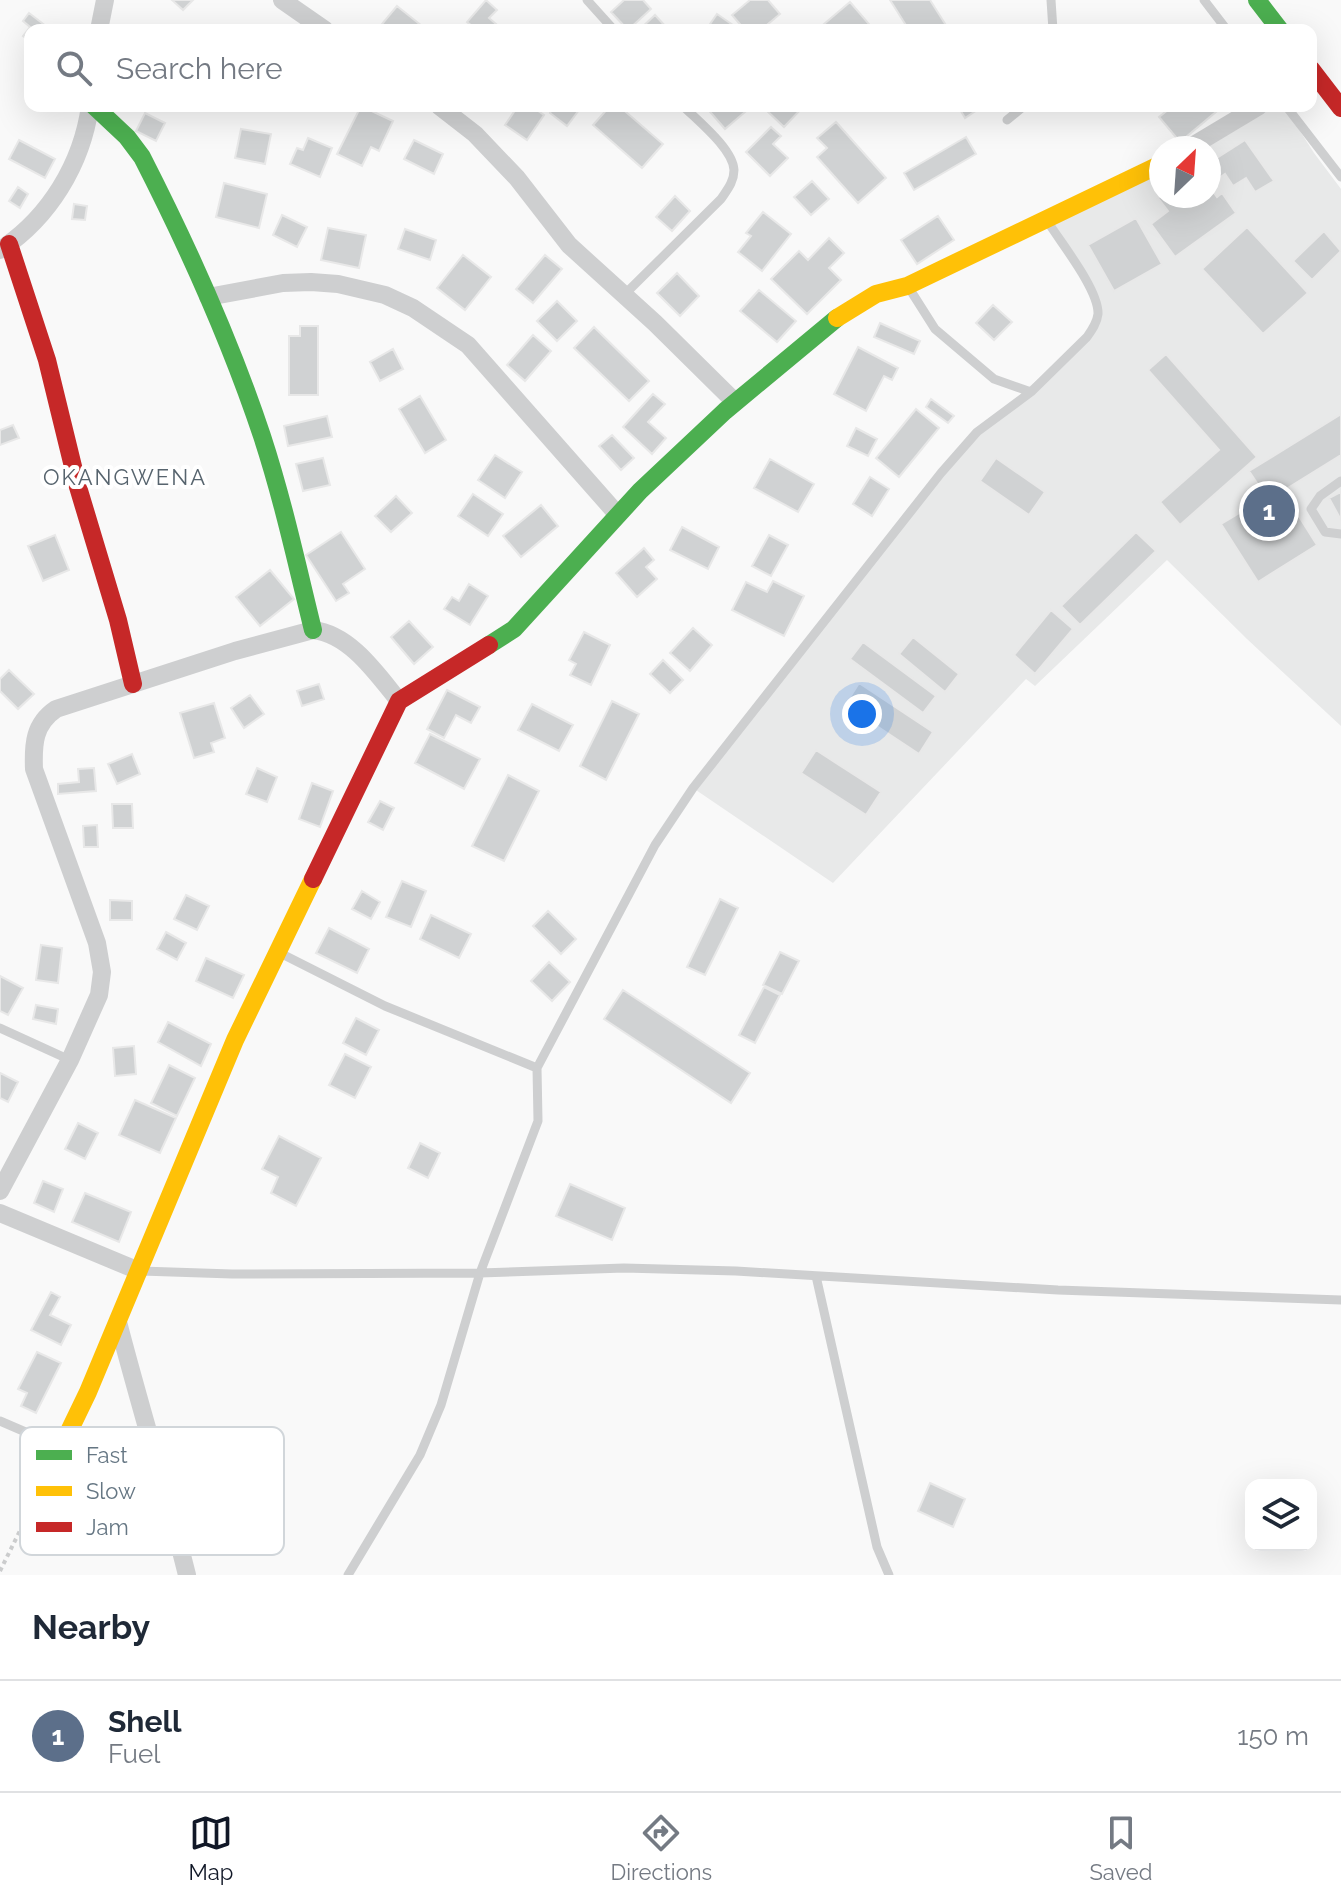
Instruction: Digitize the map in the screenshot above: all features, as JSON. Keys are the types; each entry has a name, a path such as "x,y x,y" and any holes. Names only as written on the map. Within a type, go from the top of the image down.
{"street":[{"path":"100,24 105,0"},
{"path":"282,0 316,24"},
{"path":"1257,0 1275,24"},
{"path":"1317,78 1341,108"},
{"path":"90,112 81,148 52,202 4,247 47,360 78,487 118,620 133,684"},
{"path":"99,112 127,137 142,157 208,297 253,410 272,469 313,630"},
{"path":"447,112 475,134 517,178 569,245 735,402"},
{"path":"1209,136 1249,112"},
{"path":"71,1427 235,1040 399,701 514,629 617,514 735,402 842,314 876,294 907,286 1149,170"},
{"path":"208,297 283,283 311,282 367,290 413,308 468,345 490,367 617,514"},
{"path":"0,1191 70,1060 99,995 101,958 34,769 33,747 37,730 46,716 56,709 133,684 313,630 341,640 371,667 399,701"},
{"path":"0,1213 139,1271"},
{"path":"118,1322 145,1427"},
{"path":"182,1555 187,1575"}],"lane":[{"path":"587,0 609,24"},
{"path":"1051,0 1053,24"},
{"path":"1204,0 1222,24"},
{"path":"624,295 721,199 733,181 734,167 727,152 689,112"},
{"path":"1007,120 1017,112"},
{"path":"1291,112 1341,177"},
{"path":"348,1575 420,1455 450,1376 480,1273 538,1121 537,1068 655,845 693,788 941,473 977,432 1031,392 1087,337 1098,317 1094,295 1046,219"},
{"path":"907,286 935,329 958,349 994,379 1031,392"},
{"path":"1341,481 1320,496 1311,509 1325,532 1341,534"},
{"path":"277,952 385,1006 537,1068"},
{"path":"0,1028 70,1060"},
{"path":"139,1271 232,1274 480,1273 624,1268 1058,1290 1341,1300"},
{"path":"816,1276 877,1547 889,1575"},
{"path":"0,1421 20,1430"}],"path":[{"path":"0,1571 20,1531"}],"shaded area":[{"path":"1249,112 1288,112 1341,189 1341,726 1167,560 1035,686 1026,679 833,883 693,788 977,432 1087,337 1097,306 1046,219 1149,170 1149,208 1221,208 1221,136 1209,136"}],"building":[{"path":"172,0 193,0 183,10"},
{"path":"486,0 497,10 489,18 496,24 467,22"},
{"path":"624,0 643,0 651,9 635,24 622,24 611,12"},
{"path":"750,0 768,0 780,14 768,24 740,24 732,15"},
{"path":"890,0 930,0 945,24 905,24"},
{"path":"850,2 869,24 824,24"},
{"path":"397,6 420,24 382,24"},
{"path":"29,13 43,24 26,24 23,21"},
{"path":"717,14 731,24 710,24"},
{"path":"655,15 663,24 645,24"},
{"path":"358,112 374,112 393,121 379,151 371,147 362,166 337,154"},
{"path":"514,112 540,112 544,115 527,140 505,125"},
{"path":"550,112 578,112 567,126"},
{"path":"605,112 626,112 663,144 642,168 593,125"},
{"path":"710,112 745,112 725,129"},
{"path":"768,112 798,112 784,127"},
{"path":"1165,112 1216,112 1187,136 1175,136 1159,117"},
{"path":"145,113 165,123 156,141 136,131"},
{"path":"836,122 886,178 858,203 817,157 827,148 817,138"},
{"path":"771,127 781,136 773,144 788,158 770,176 746,152"},
{"path":"241,129 271,134 265,164 235,158"},
{"path":"966,137 976,154 914,190 904,173"},
{"path":"308,138 332,148 320,177 290,164 297,148 303,150"},
{"path":"19,140 55,159 45,178 9,159"},
{"path":"414,140 443,154 434,174 404,159"},
{"path":"1245,140 1274,181 1255,192 1246,178 1233,186 1225,174 1221,177 1221,155"},
{"path":"812,181 829,199 811,215 794,197"},
{"path":"224,183 267,194 259,228 216,217"},
{"path":"18,187 28,194 20,208 9,201"},
{"path":"1222,193 1236,213 1175,257 1151,224 1168,211 1166,208 1221,208"},
{"path":"675,196 690,211 672,231 656,217"},
{"path":"74,204 87,206 85,220 72,219"},
{"path":"763,212 791,234 762,271 738,252 751,236 746,233"},
{"path":"282,215 307,227 297,247 273,235"},
{"path":"938,216 954,240 917,264 901,240"},
{"path":"1136,218 1162,264 1114,291 1088,245"},
{"path":"1247,227 1308,293 1263,334 1202,269"},
{"path":"328,228 366,235 359,268 321,260"},
{"path":"405,229 436,240 430,260 398,249"},
{"path":"1324,231 1341,251 1312,280 1293,261"},
{"path":"829,238 844,253 829,268 841,280 807,314 771,279 799,251 808,260"},
{"path":"463,255 491,277 465,310 437,288"},
{"path":"545,255 562,269 533,303 516,289"},
{"path":"677,273 699,296 680,316 657,293"},
{"path":"759,290 796,321 777,342 740,311"},
{"path":"557,301 577,321 557,341 537,321"},
{"path":"993,305 1012,322 994,340 976,323"},
{"path":"880,323 920,341 914,354 874,337"},
{"path":"300,326 318,326 318,395 289,395 289,336 300,336"},
{"path":"594,327 649,381 629,401 574,348"},
{"path":"533,335 551,351 525,381 507,365"},
{"path":"858,347 898,368 892,380 884,376 866,411 834,394"},
{"path":"393,349 403,369 380,381 370,362"},
{"path":"1166,354 1257,457 1180,525 1160,502 1219,450 1148,370"},
{"path":"653,394 665,404 648,422 666,438 652,454 623,427"},
{"path":"420,396 446,440 425,453 399,409"},
{"path":"931,399 954,416 948,423 926,407"},
{"path":"916,409 939,428 899,477 876,458"},
{"path":"1341,414 1341,455 1283,491 1317,545 1258,582 1221,524 1266,497 1249,471"},
{"path":"327,416 332,437 288,446 284,426"},
{"path":"13,425 19,438 0,445 0,430"},
{"path":"856,428 877,439 868,456 847,446"},
{"path":"612,435 634,458 621,470 599,446"},
{"path":"495,455 522,472 505,498 478,480"},
{"path":"323,458 330,485 303,491 296,464"},
{"path":"996,458 1045,492 1029,515 980,481"},
{"path":"770,459 814,484 798,512 754,488"},
{"path":"870,477 889,489 872,516 853,504"},
{"path":"1341,492 1341,520 1329,498"},
{"path":"473,494 503,514 488,536 458,516"},
{"path":"396,496 412,513 391,532 375,516"},
{"path":"541,505 558,526 521,557 503,536"},
{"path":"682,527 719,547 708,569 670,550"},
{"path":"341,532 365,569 343,584 349,593 336,601 306,555"},
{"path":"1136,532 1156,551 1080,625 1061,606"},
{"path":"55,535 69,570 43,581 28,546"},
{"path":"769,535 788,545 771,576 752,566"},
{"path":"644,548 654,560 646,567 657,579 637,597 616,573"},
{"path":"270,570 294,599 260,626 236,597"},
{"path":"773,581 804,596 784,636 732,610 746,582 767,592"},
{"path":"469,584 488,596 470,625 444,609 452,597 459,601"},
{"path":"1051,610 1073,629 1035,674 1014,655"},
{"path":"409,621 433,647 414,664 391,637"},
{"path":"693,628 712,645 690,671 670,653"},
{"path":"584,632 610,645 591,685 570,675 576,664 569,660"},
{"path":"913,637 959,674 945,692 899,654"},
{"path":"863,642 936,696 923,713 850,659"},
{"path":"663,660 683,680 670,693 650,674"},
{"path":"9,670 34,694 18,709 0,691 0,679"},
{"path":"859,683 933,732 919,754 845,705"},
{"path":"319,684 324,699 302,706 297,691"},
{"path":"447,690 480,707 471,723 456,715 444,738 427,729"},
{"path":"250,695 264,714 244,728 231,708"},
{"path":"612,701 639,714 606,780 580,766"},
{"path":"214,703 225,738 211,743 214,752 194,758 180,713"},
{"path":"532,704 573,725 559,751 518,730"},
{"path":"430,734 480,759 464,789 415,763"},
{"path":"816,750 881,792 866,815 801,773"},
{"path":"132,754 140,774 117,784 108,764"},
{"path":"94,768 96,791 58,794 58,784 79,782 78,769"},
{"path":"257,768 277,777 267,802 246,794"},
{"path":"508,775 539,791 504,861 472,846"},
{"path":"312,783 333,791 320,827 299,819"},
{"path":"380,801 394,808 383,830 368,822"},
{"path":"112,804 132,804 133,828 113,828"},
{"path":"97,825 98,847 84,847 83,826"},
{"path":"402,881 426,891 411,927 386,917"},
{"path":"362,891 380,902 371,919 352,909"},
{"path":"186,895 209,906 197,930 174,919"},
{"path":"720,899 738,908 705,975 687,967"},
{"path":"110,900 132,901 132,920 110,920"},
{"path":"548,911 576,939 561,954 533,926"},
{"path":"431,915 471,934 459,958 420,939"},
{"path":"329,928 369,949 357,973 316,953"},
{"path":"166,932 186,943 177,960 157,949"},
{"path":"41,945 62,948 58,983 36,980"},
{"path":"780,952 799,961 782,994 763,985"},
{"path":"206,958 244,975 233,998 196,981"},
{"path":"549,962 570,982 552,1001 531,981"},
{"path":"0,976 23,988 8,1015 0,1011"},
{"path":"764,987 780,995 755,1043 739,1035"},
{"path":"623,990 750,1073 731,1103 604,1019"},
{"path":"36,1005 58,1009 56,1024 33,1019"},
{"path":"356,1018 379,1030 366,1055 343,1043"},
{"path":"168,1022 211,1044 201,1066 158,1042"},
{"path":"134,1046 136,1074 115,1076 113,1048"},
{"path":"345,1054 371,1067 355,1098 329,1085"},
{"path":"169,1065 195,1078 177,1116 151,1103"},
{"path":"0,1073 18,1082 8,1102 0,1098"},
{"path":"135,1100 176,1118 160,1153 119,1135"},
{"path":"78,1123 98,1133 85,1159 65,1149"},
{"path":"279,1136 321,1158 296,1206 271,1193 278,1177 262,1169"},
{"path":"420,1143 440,1153 428,1178 408,1168"},
{"path":"43,1181 63,1189 54,1212 34,1203"},
{"path":"570,1184 625,1208 612,1240 556,1216"},
{"path":"85,1193 131,1212 119,1242 72,1222"},
{"path":"51,1292 60,1297 50,1315 71,1325 61,1345 31,1330"},
{"path":"37,1352 61,1363 36,1413 21,1406 27,1393 18,1389"},
{"path":"930,1483 965,1499 953,1527 918,1511"}],"traffic: fast":[{"path":"1257,0 1275,24"},
{"path":"100,112 127,137 142,157 222,329 270,460 313,630"},
{"path":"489,645 514,629 640,491 725,411 837,318"}],"traffic: slow":[{"path":"837,318 876,294 907,286 1149,170"},
{"path":"71,1427 235,1040 313,879"}],"traffic: jam":[{"path":"1317,77 1341,108"},
{"path":"9,244 47,360 78,487 118,620 133,684"},
{"path":"313,879 399,701 489,645"}],"place":[{"name":"Shell","path":"1269,511"}],"district":[{"name":"OKANGWENA","path":"125,477"}]}
